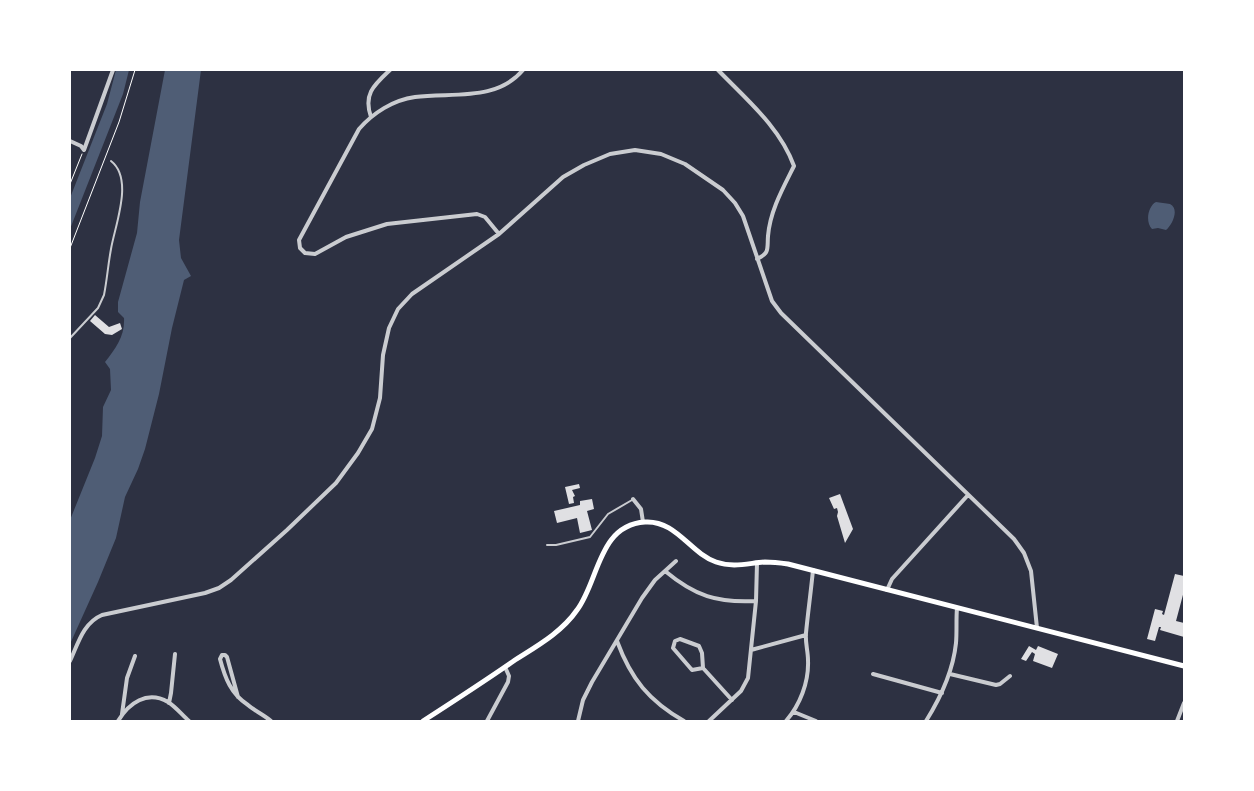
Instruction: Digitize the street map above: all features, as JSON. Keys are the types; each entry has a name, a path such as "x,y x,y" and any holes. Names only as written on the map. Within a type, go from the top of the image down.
{"main road":[{"path":"423,721 551,636 570,619 587,594 607,545 620,531 643,522 657,523 670,528 714,562 733,566 758,563 788,564 1184,666"}],"street":[{"path":"70,141 81,146 84,150 113,70"},
{"path":"371,117 367,104 369,95 374,84 390,70"},
{"path":"499,234 485,216 477,214 387,224 346,237 315,254 305,253 300,248 299,240 359,129 371,117 386,107 414,97 483,93 500,88 513,81 523,70"},
{"path":"718,70 772,126 790,155 794,166 774,206 768,235 768,251 764,256 757,259"},
{"path":"70,661 82,634 95,618 220,588 287,530 336,483 358,453 372,429 380,398 383,355 389,328 398,309 412,294 499,234 563,177 584,165 610,154 635,150 661,154 684,164 723,190 736,203 743,216 772,301 781,313 1014,539 1024,554 1031,571 1037,628"},
{"path":"887,590 892,579 968,496"},
{"path":"633,499 641,506 643,522"},
{"path":"578,721 583,700 650,586 676,561"},
{"path":"709,721 741,692 748,678 758,563"},
{"path":"786,721 794,712 806,681 808,661 806,635 813,570"},
{"path":"665,571 681,584 713,599 756,601"},
{"path":"926,721 942,693 950,674 956,644 957,608"},
{"path":"751,650 806,635"},
{"path":"703,668 692,670 673,648 675,641 680,639 700,646 703,668 732,700"},
{"path":"617,641 629,670 640,686 661,707 684,721"},
{"path":"169,703 175,654"},
{"path":"238,697 227,657 222,655 220,659 224,676 230,689 238,697 270,721"},
{"path":"122,714 127,678 136,656"},
{"path":"487,721 508,682 509,676 505,667"},
{"path":"873,674 942,693"},
{"path":"950,674 996,685 1010,676"},
{"path":"118,721 130,705 141,699 157,698 169,703 190,721"},
{"path":"1177,721 1184,703"},
{"path":"794,712 816,721"}],"lane":[{"path":"70,338 98,308 104,295 122,191 120,173 111,160"},
{"path":"548,545 556,546 590,537 608,514 633,499"}],"path":[{"path":"70,248 119,122 135,70"},
{"path":"70,184 84,150"}],"water":[{"path":"116,70 129,70 123,94 70,229 70,198 107,104"},
{"path":"165,70 201,70 179,240 181,258 191,276 184,280 145,449 125,497 116,538 70,644 70,520 102,436 103,407 111,390 110,369 105,362 116,347 123,330 124,318 118,312 118,302 137,233 140,202"},
{"path":"1156,202 1173,206 1175,213 1173,221 1166,230 1152,229 1150,226 1149,210"}],"building":[{"path":"95,315 109,327 120,323 122,329 112,335 105,334 90,321"},
{"path":"579,484 580,488 572,490 575,496 573,497 574,503 569,504 565,487"},
{"path":"840,494 853,529 845,543 837,516 837,508 834,509 829,498"},
{"path":"592,499 594,509 587,511 592,530 580,533 577,518 557,523 554,511 580,505 580,501"},
{"path":"1175,574 1184,576 1184,591 1176,621 1184,623 1184,637 1160,630 1161,627 1159,627 1155,641 1147,639 1155,609 1163,611 1162,614 1164,615"},
{"path":"1029,646 1036,650 1038,646 1058,654 1052,668 1033,661 1035,654 1032,652 1026,661 1021,659"}]}
